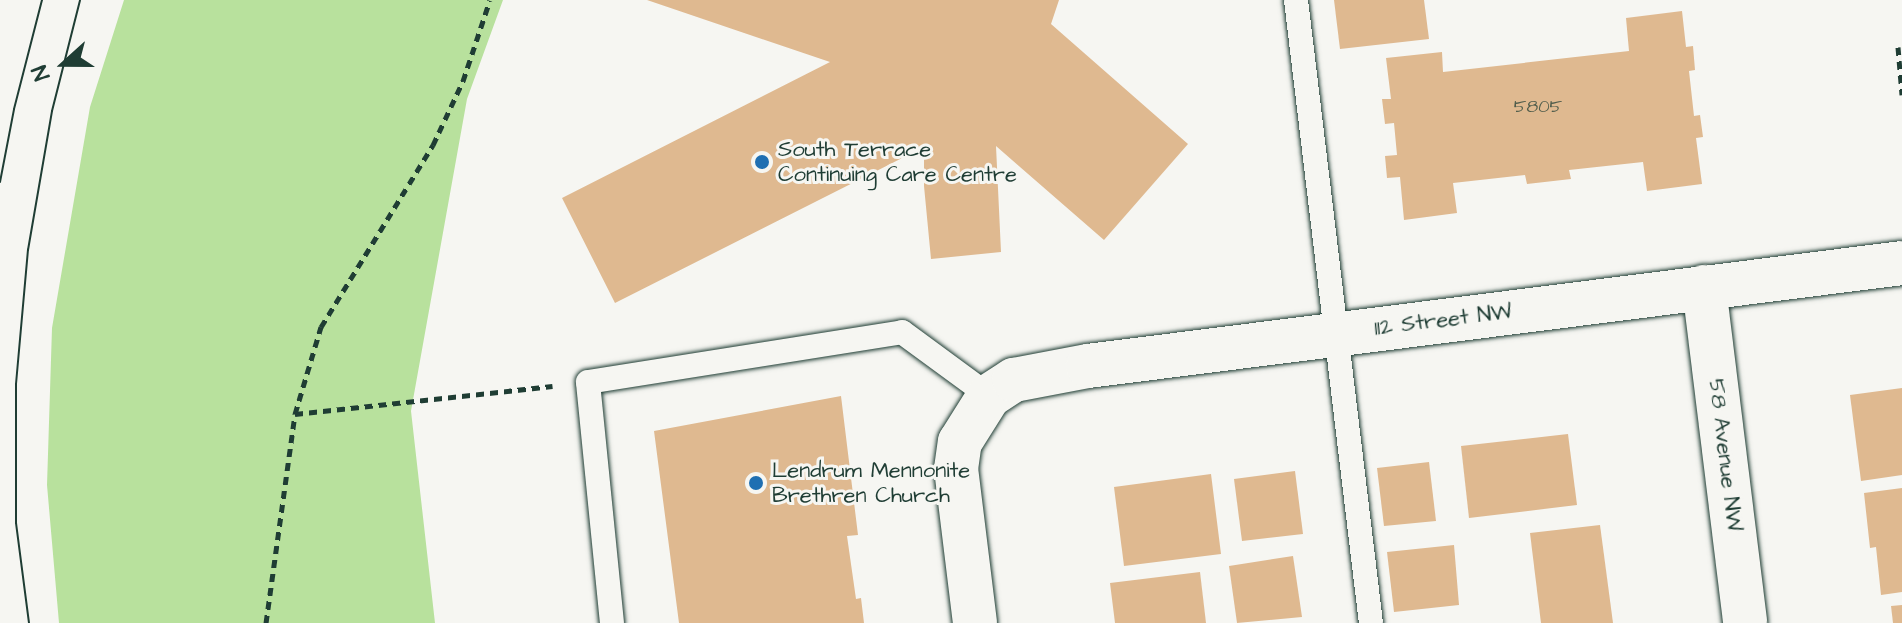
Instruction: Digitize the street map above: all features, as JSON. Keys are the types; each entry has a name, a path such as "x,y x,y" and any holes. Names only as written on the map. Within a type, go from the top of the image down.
{"street":[{"name":"112 Street NW","path":"989,396 1014,380 1047,371 1902,263"},
{"name":"58 Avenue NW","path":"1704,287 1745,623"},
{"path":"975,623 956,469 960,442 989,396"}],"lane":[{"path":"1296,0 1371,623"},
{"path":"612,623 588,382 902,332 989,396"}],"path":[{"path":"266,623 295,414 321,327 433,145 463,81 490,0"},
{"path":"1898,47 1902,95"},
{"path":"295,414 588,382"}],"green space":[{"path":"124,0 503,0 467,99 411,411 435,623 59,623 47,485 52,328 90,107"}],"building":[{"name":"South Terrace Continuing Care Centre","path":"647,0 1059,0 1051,24 1188,144 1104,240 996,146 1001,252 931,259 924,186 924,147 615,303 562,198 830,62"},
{"path":"1334,0 1424,0 1429,39 1340,49"},
{"path":"1682,11 1686,47 1693,46 1695,70 1689,71 1694,116 1700,115 1703,137 1696,138 1702,184 1647,191 1643,162 1569,170 1571,179 1527,184 1525,175 1453,183 1457,213 1404,220 1400,177 1387,178 1385,156 1397,155 1394,123 1385,124 1382,99 1391,99 1386,58 1442,52 1443,72 1629,51 1626,18"},
{"path":"1902,388 1902,475 1861,481 1850,395"},
{"name":"Lendrum Mennonite Brethren Church","path":"841,396 858,535 847,536 856,599 861,598 864,623 679,623 654,431"},
{"path":"1568,434 1577,505 1469,518 1461,446"},
{"path":"1429,462 1436,521 1384,526 1377,468"},
{"path":"1295,471 1303,534 1242,541 1234,479"},
{"path":"1211,474 1221,554 1124,566 1114,487"},
{"path":"1902,488 1902,592 1881,595 1876,547 1870,548 1864,493"},
{"path":"1600,525 1613,623 1541,623 1530,533"},
{"path":"1454,545 1459,605 1394,612 1387,552"},
{"path":"1293,556 1302,617 1237,623 1229,566"},
{"path":"1200,572 1206,623 1115,623 1110,583"},
{"path":"1902,605 1902,623 1893,623 1891,606"}],"tram line":[{"path":"0,182 14,109 42,0"},
{"path":"29,623 16,523 16,384 28,250 52,111 80,0"}],"place":[{"name":"South Terrace Continuing Care Centre","path":"762,162"},
{"name":"Lendrum Mennonite Brethren Church","path":"756,483"}]}
